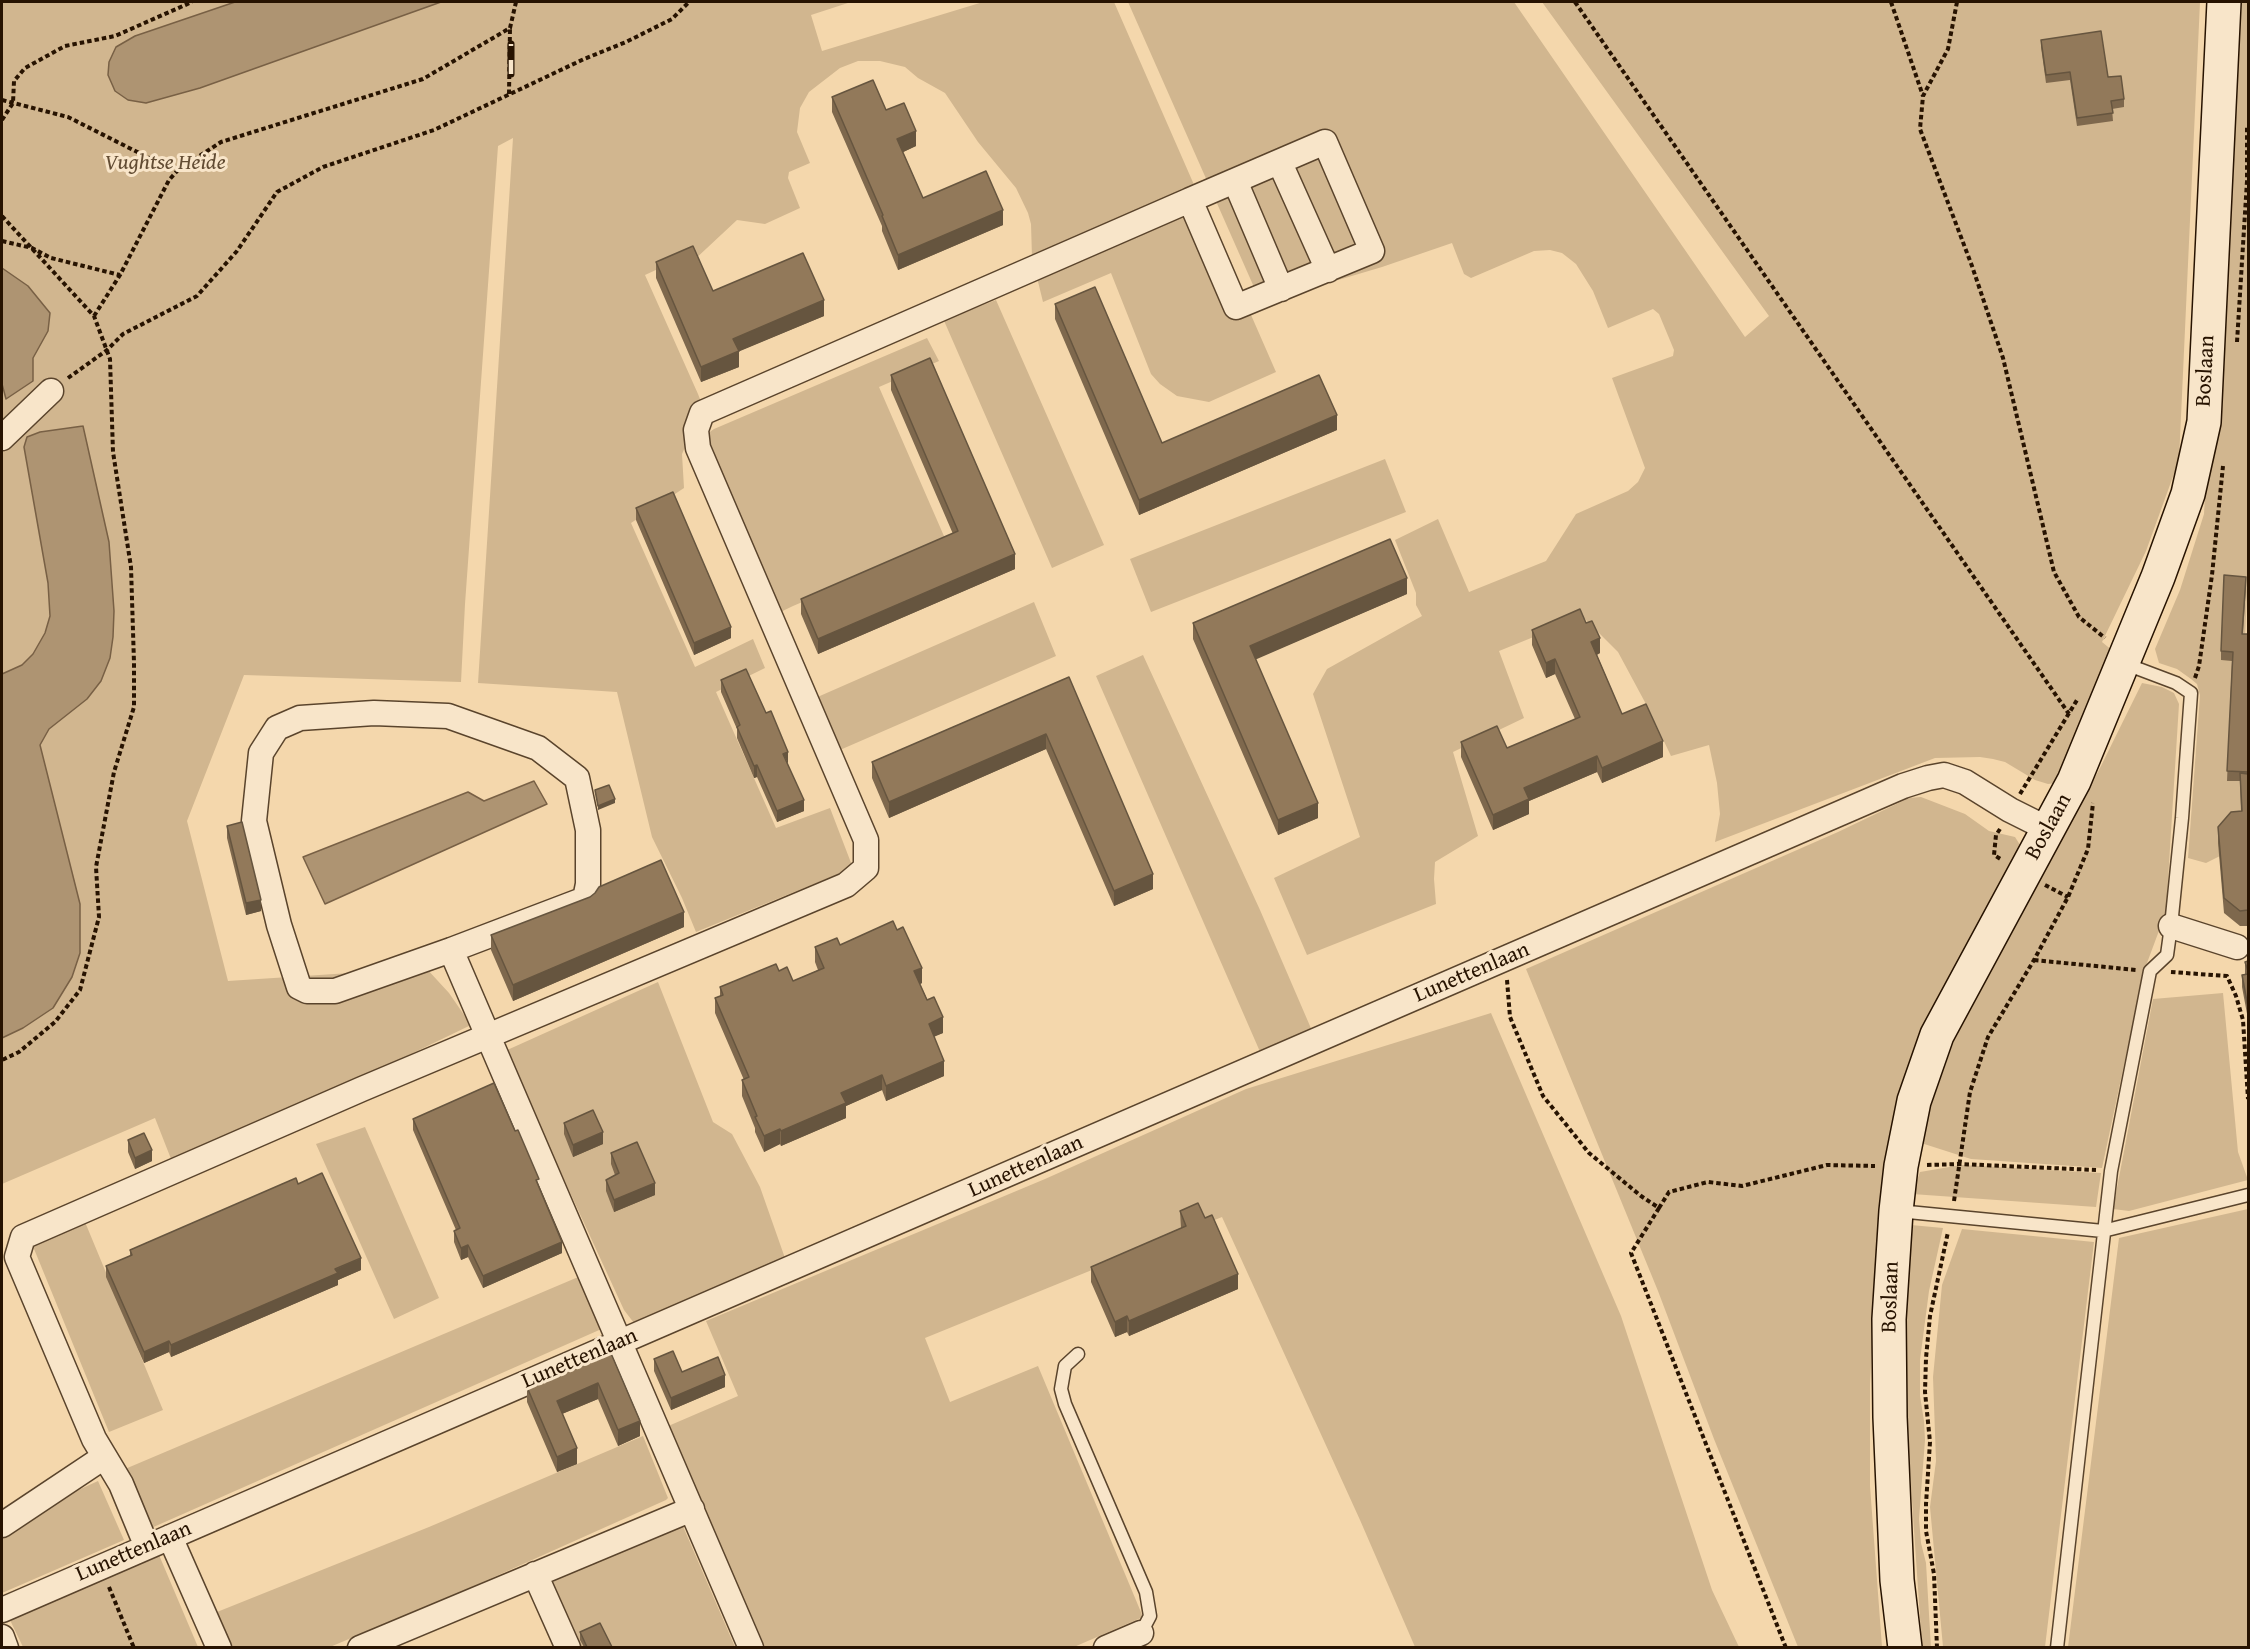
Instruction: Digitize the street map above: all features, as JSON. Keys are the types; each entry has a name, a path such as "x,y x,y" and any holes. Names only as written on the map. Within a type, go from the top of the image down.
{"main road":[{"name":"Boslaan","path":"1905,1647 1897,1580 1890,1417 1889,1319 1901,1166 1914,1101 1937,1035 2074,781 2116,653 2157,577 2188,494 2204,422 2224,2"}],"street":[{"path":"147,1547 121,1484 94,1439 9,1254 23,1237 487,1036 846,885 866,868 866,840 698,448 696,430 702,413 1190,200 1280,163 1325,142 1372,251 1236,307 1190,200"},
{"path":"1280,163 1328,270"},
{"path":"1235,181 1281,289"},
{"path":"2,438 51,391"},
{"path":"374,712 448,716 538,748 577,778 588,830 588,884 585,898 451,950 335,991 307,991 299,987 279,926 254,821 261,753 277,728 300,718 374,712"},
{"name":"Lunettenlaan","path":"2,1610 1903,786 1928,777 1944,775 1965,782 2010,810 2048,829"},
{"path":"2171,926 2237,947"},
{"path":"451,950 751,1647"},
{"path":"2,1525 104,1457"},
{"path":"360,1647 692,1509"},
{"path":"171,1537 219,1647"},
{"path":"536,1574 568,1647"},
{"path":"1106,1647 1140,1633"},
{"path":"2,1637 6,1647"}],"lane":[{"path":"2057,1647 2111,1171 2150,971 2167,955 2182,818 2191,693 2116,653"},
{"path":"1896,1211 2103,1231 2248,1195"},
{"path":"1078,1354 1065,1366 1061,1389 1065,1404 1146,1592 1150,1616 1140,1633"}],"path":[{"path":"2,120 13,103 14,81 25,68 65,46 115,36 192,2"},
{"path":"509,94 510,28 516,2"},
{"path":"51,391 107,350 123,334 197,296 237,251 277,192 323,167 434,130 672,19 689,2"},
{"path":"1575,2 2069,714 2010,810"},
{"path":"1891,2 1923,96"},
{"path":"1957,2 1948,49 1923,96 1920,129 1972,266 2003,358 2054,572 2079,617 2116,653"},
{"path":"94,316 120,275 169,180 178,170 221,142 423,80 510,28"},
{"path":"2,100 68,117 156,162 178,170"},
{"path":"2,216 94,316 111,359 113,452 131,567 134,707 112,783 96,867 99,917 80,990 55,1022 19,1052 2,1060"},
{"path":"2,241 32,249 51,258 120,275"},
{"path":"1937,1647 1934,1575 1926,1531 1930,1442 1925,1392 1926,1358 1930,1316 1952,1216 1970,1092 1988,1037 2068,897 2088,849 2093,802"},
{"path":"1505,958 1510,1017 1544,1096 1589,1153 1659,1208"},
{"path":"2034,960 2227,976 2243,1020 2248,1099"},
{"path":"1960,1164 2111,1171"},
{"path":"1786,1647 1630,1253 1669,1192 1708,1182 1742,1186 1827,1165 1901,1166"},
{"path":"100,1567 134,1647"}],"green space":[{"name":"Vughtse Heide","path":"2,2 851,2 811,15 822,51 983,2 1114,2 1276,372 1209,402 1177,396 1160,384 1151,374 1111,273 1043,302 1032,257 1031,224 1028,213 1016,188 978,142 945,93 918,78 905,67 880,61 858,61 840,68 809,92 800,108 797,132 810,163 789,172 788,178 800,208 765,224 737,220 692,262 684,257 645,275 706,415 696,422 682,454 684,488 631,523 695,667 753,639 765,668 716,692 776,828 830,808 853,868 696,932 652,837 617,692 478,683 513,138 498,146 461,682 244,675 187,821 228,981 426,968 449,993 471,1025 297,1109 173,1164 155,1118 2,1184"},
{"path":"1128,2 1514,2 1745,337 1769,316 1542,2 2200,2 2179,460 2146,551 2102,642 2113,651 2056,783 2048,784 2035,780 2005,762 1993,759 1935,758 1715,842 1720,814 1717,783 1709,745 1671,756 1618,652 1583,617 1499,651 1524,718 1453,752 1478,836 1435,862 1436,904 1307,955 1274,878 1360,837 1313,694 1327,669 1422,616 1416,605 1416,593 1395,540 1438,519 1469,592 1546,561 1576,514 1628,491 1638,482 1645,468 1612,378 1673,356 1674,350 1659,314 1653,309 1608,328 1593,291 1576,264 1562,253 1550,250 1534,251 1471,278 1464,274 1452,243 1382,267 1261,303"},
{"path":"2233,2 2248,2 2248,568 2244,664 2248,665 2248,842 2206,863 2188,858 2200,695 2197,684 2191,679 2177,669 2159,663 2155,649 2180,590 2204,514"},
{"path":"996,300 1104,545 1052,568 944,320"},
{"path":"927,338 939,361 879,387 947,543 877,570 768,618 704,436 714,429"},
{"path":"1385,459 1406,512 1151,612 1130,559"},
{"path":"1034,602 1056,656 833,753 813,699"},
{"path":"1143,655 1260,910 1313,1033 1261,1054 1096,676"},
{"path":"2142,683 2162,687 2174,693 2179,704 2166,912 2144,971 2102,1168 1971,1159 1918,1142 1954,1041 2101,766"},
{"path":"1921,797 1965,814 1989,831 2015,837 2022,848 1934,1010 1877,1256 1870,1384 1870,1486 1882,1647 1798,1647 1714,1439 1658,1291 1526,969 1838,832 1909,798"},
{"path":"658,982 713,1122 732,1134 760,1187 786,1261 634,1323 624,1310 505,1051"},
{"path":"2223,993 2238,1152 2248,1180 2129,1211 2113,1209 2153,999"},
{"path":"1491,1013 1621,1316 1712,1590 1739,1647 1415,1647 1360,1520 1222,1217 925,1338 950,1402 1038,1366 1143,1617 1074,1647 761,1647 666,1427 738,1396 706,1321 1045,1179 1246,1089"},
{"path":"365,1127 439,1298 394,1319 316,1144"},
{"path":"1961,1165 2101,1173 2096,1207 1912,1194 1920,1172"},
{"path":"2248,1209 2248,1647 2068,1647 2119,1238"},
{"path":"85,1222 163,1410 109,1432 32,1244"},
{"path":"1911,1225 1943,1228 1929,1291 1920,1360 1920,1396 1925,1440 1919,1519 1926,1563 1931,1648 1922,1647 1907,1427 1906,1306"},
{"path":"1962,1229 2094,1242 2045,1647 1943,1647 1930,1507 1936,1461 1933,1377 1942,1285"},
{"path":"583,1275 606,1327 149,1529 125,1469"},
{"path":"643,1436 668,1498 666,1500 465,1590 330,1647 232,1647 217,1612 429,1527"},
{"path":"98,1481 124,1540 2,1593 2,1525"},
{"path":"682,1524 735,1647 575,1647 545,1579"},
{"path":"159,1555 198,1647 23,1647 10,1620"}],"shaded area":[{"path":"235,2 441,2 200,88 146,103 128,100 115,91 108,75 109,62 116,47 135,36"},
{"path":"2,268 28,286 50,313 48,331 33,358 33,381 6,399 2,384"},
{"path":"83,426 109,542 114,611 113,637 110,658 101,681 87,699 49,729 40,745 80,904 80,953 72,977 53,1008 23,1028 2,1038 2,674 22,665 33,654 45,633 50,616 48,583 24,447 27,437 40,432"},
{"path":"534,781 547,804 325,904 303,857 468,792 484,801"}],"building":[{"path":"2101,31 2108,77 2121,76 2124,99 2111,101 2113,113 2077,118 2070,72 2046,75 2041,40"},
{"path":"873,80 886,110 904,103 916,131 897,139 923,198 986,171 1003,210 898,255 832,97"},
{"path":"693,246 713,291 803,253 824,300 733,339 739,351 701,367 656,262"},
{"path":"1095,287 1162,443 1319,375 1337,415 1139,500 1055,304"},
{"path":"930,358 1015,554 818,639 801,599 958,531 891,375"},
{"path":"673,492 731,627 694,643 636,508"},
{"path":"1390,539 1407,578 1250,646 1318,803 1278,820 1193,623"},
{"path":"2224,575 2246,577 2242,634 2248,634 2248,772 2227,771 2233,652 2221,651"},
{"path":"1580,609 1586,623 1592,621 1600,638 1591,642 1622,714 1646,704 1663,741 1602,768 1597,756 1524,788 1529,799 1493,815 1461,742 1497,726 1507,748 1580,717 1555,659 1546,663 1532,630"},
{"path":"746,669 766,713 771,711 788,752 783,754 804,800 777,811 737,727 740,725 721,680"},
{"path":"1069,677 1153,874 1114,891 1046,734 889,802 872,762"},
{"path":"2240,773 2248,774 2248,910 2240,911 2224,898 2218,827 2231,812 2242,811"},
{"path":"609,785 615,799 598,806 595,790"},
{"path":"242,822 261,900 246,903 227,826"},
{"path":"661,860 684,912 513,985 491,935 590,897 599,887"},
{"path":"893,921 897,930 903,927 922,968 914,971 927,1000 934,997 943,1017 929,1024 944,1061 886,1086 882,1075 841,1093 846,1103 764,1136 742,1080 749,1077 715,998 723,995 720,987 776,964 779,971 787,967 793,981 824,968 815,947 837,938 840,945"},
{"path":"2248,974 2248,1007 2242,975"},
{"path":"494,1083 539,1179 536,1180 562,1242 483,1276 468,1245 461,1248 454,1231 460,1228 413,1119"},
{"path":"593,1110 603,1132 573,1145 564,1123"},
{"path":"144,1133 152,1150 135,1158 128,1140"},
{"path":"637,1142 655,1183 614,1200 606,1180 619,1173 611,1153"},
{"path":"322,1173 361,1258 335,1269 338,1273 171,1345 169,1341 144,1352 106,1266 132,1255 130,1250 296,1178 298,1184"},
{"path":"1198,1203 1205,1218 1212,1215 1238,1274 1129,1321 1127,1316 1115,1322 1091,1267 1186,1226 1180,1211"},
{"path":"610,1351 640,1421 618,1430 598,1383 557,1401 577,1448 557,1457 527,1387"},
{"path":"673,1351 682,1372 718,1357 725,1375 671,1398 654,1359"},
{"path":"600,1623 612,1647 587,1647 580,1632"}],"railway":[{"path":"511,44 511,74"}]}
